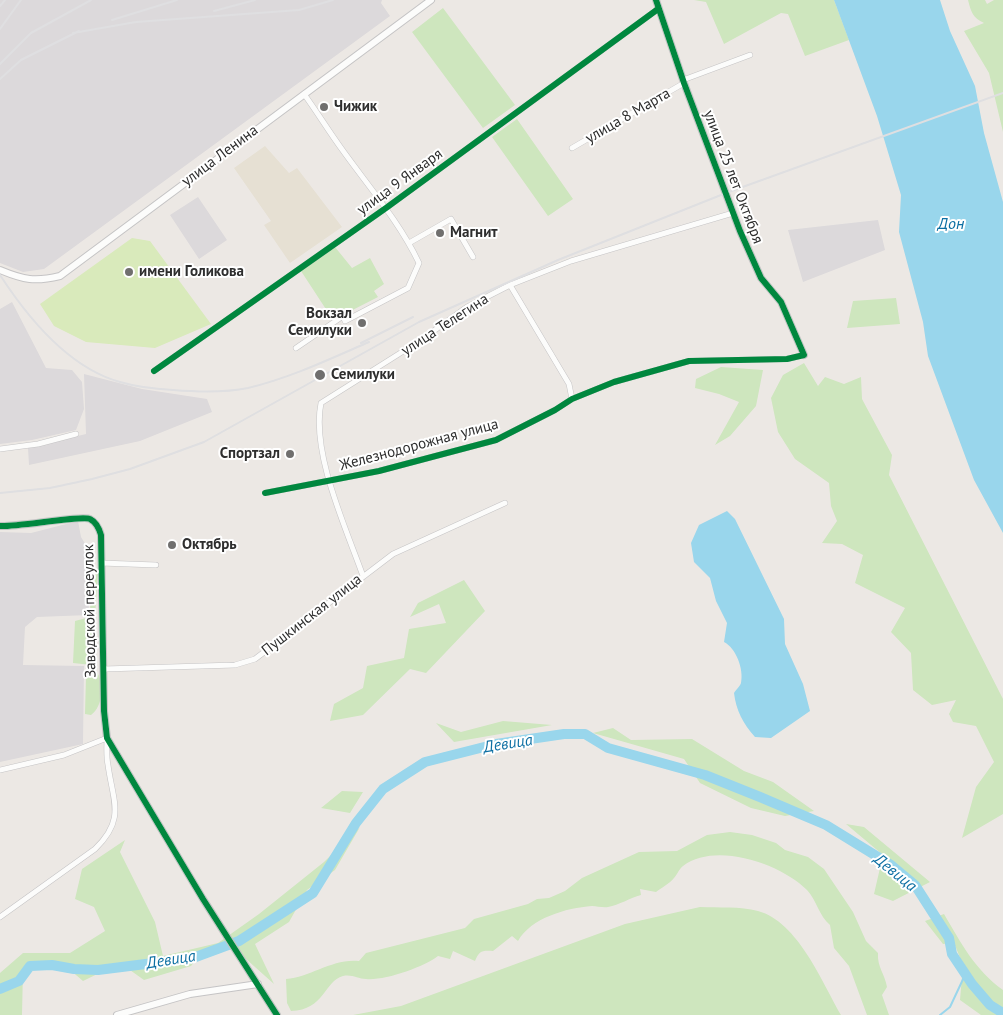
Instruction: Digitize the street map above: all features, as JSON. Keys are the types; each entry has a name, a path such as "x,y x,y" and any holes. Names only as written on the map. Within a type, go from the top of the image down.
{"street":[{"name":"улица Ленина","path":"0,270 20,278 39,281 60,276 431,0"},
{"name":"улица 25 лет Октября","path":"656,0 683,82 733,212 761,278 781,302 804,356"},
{"name":"улица 9 Января","path":"154,371 386,208 658,9"},
{"name":"улица 8 Марта","path":"572,148 683,82 750,55"},
{"path":"296,348 343,316 345,321 408,288 419,263 409,243 386,208 304,94"},
{"name":"улица Телегина","path":"363,576 329,482 318,419 321,402 421,340 467,307 510,286 571,261 733,212"},
{"path":"409,243 451,220 473,257"},
{"path":"510,286 570,384 572,399"},
{"name":"Железнодорожная улица","path":"265,493 329,482 496,440 555,410 572,399 614,382 689,361 788,359 804,356"},
{"path":"0,449 38,444 76,434"},
{"name":"Пушкинская улица","path":"104,669 235,665 255,660 393,554 415,542 505,503"},
{"name":"Заводской переулок","path":"0,526 54,522 79,517 89,518 98,527 101,535 104,711 107,738"},
{"path":"101,563 156,565"},
{"path":"0,770 64,755 107,738"},
{"path":"107,738 203,899 277,1015"},
{"path":"0,917 95,849 105,839 112,825 116,806 107,764 107,738"},
{"path":"118,1015 190,994 258,984"}],"shaded area":[{"path":"0,0 382,0 381,3 390,16 44,269 23,272 0,263"},
{"path":"265,146 289,173 297,168 342,227 290,263 264,225 271,221 234,168"},
{"path":"198,197 227,240 199,259 170,215"},
{"path":"878,220 885,250 803,282 788,230"},
{"path":"12,302 46,368 72,370 82,382 84,409 76,430 32,440 0,444 0,309"},
{"path":"84,374 142,389 207,399 212,412 140,441 29,465 28,448 86,434"},
{"path":"78,521 81,537 87,547 89,615 37,617 25,627 23,665 84,666 83,744 0,762 0,532 31,533"}],"green space":[{"path":"694,0 834,0 849,40 805,56 788,14 781,13 724,44 706,2"},
{"path":"968,0 985,0 987,4 994,0 1003,0 1003,132 989,73 964,31 984,23 973,14"},
{"path":"443,8 515,105 483,128 412,32"},
{"path":"517,119 573,199 548,216 492,137"},
{"name":"имени Голикова","path":"132,238 150,241 211,324 155,348 86,342 54,326 40,304"},
{"path":"335,247 352,268 370,258 384,284 374,291 378,297 333,320 301,271"},
{"path":"896,298 900,324 847,328 853,301"},
{"path":"804,363 818,386 825,377 844,384 861,377 862,399 892,455 889,475 1003,699 1003,814 962,838 976,787 994,762 976,726 953,722 949,714 956,700 932,705 913,690 911,653 891,632 905,608 855,583 863,555 842,544 822,543 837,521 831,506 829,483 795,459 778,432 771,398 783,375"},
{"path":"721,367 763,370 756,406 730,436 715,445 739,402 719,394 695,388 696,379"},
{"path":"98,569 92,665 73,663 75,621 90,617 91,571"},
{"path":"464,580 485,611 426,673 410,669 363,715 330,721 334,704 363,688 367,666 404,658 409,629 446,623 439,604 410,617 418,603"},
{"path":"89,670 96,671 102,688 98,706 91,715 85,714 86,676"},
{"path":"503,721 552,725 454,742 436,723 461,732"},
{"path":"613,728 631,740 692,739 744,771 773,782 814,811 785,816 751,808 700,783 684,759 593,733"},
{"path":"342,791 363,792 350,813 321,808"},
{"path":"846,824 864,827 930,882 893,901 874,894 883,855"},
{"path":"360,827 335,870 307,890 289,922 255,944 274,984 236,950 203,950 191,966 144,980 120,963 83,981 62,963 23,970 22,1015 0,1015 0,973 23,953 70,953 105,931 94,907 75,899 82,869 125,840 120,852 155,922 163,956 218,943 259,914 324,862"},
{"path":"730,832 752,835 776,843 785,850 808,857 824,869 853,912 866,941 878,953 887,987 882,995 889,1015 867,1015 849,966 834,948 830,925 807,890 796,880 765,864 730,856 713,856 697,859 683,866 672,880 656,892 640,889 641,895 612,906 571,909 540,920 531,926 518,941 512,936 493,951 481,952 475,961 453,951 450,959 438,956 423,965 393,976 363,979 343,976 332,983 311,1006 302,1009 291,1011 287,1003 286,979 295,978 340,962 359,961 366,953 465,928 474,919 528,904 537,899 549,898 565,891 582,878 639,852 677,851 707,835"},
{"path":"700,907 744,908 772,917 797,940 817,970 841,1015 353,1015 401,1006 625,924"},
{"path":"944,914 977,965 984,974 1003,990 1003,1015 981,1015 960,1000 963,965 954,943 943,944 925,921"}],"water":[{"name":"Дон","path":"834,0 940,0 950,31 975,86 984,133 1003,202 1003,533 974,480 928,356 923,322 899,232 901,195 877,116"},
{"path":"727,511 735,519 784,619 785,644 803,684 810,711 771,738 755,737 747,727 736,705 734,693 741,683 742,677 740,665 732,649 724,642 727,623 716,601 710,578 694,562 691,543 699,525"}],"waterway":[{"name":"Девица","path":"0,989 19,981 30,966 52,965 74,969 98,970 193,958 239,941 313,893 356,823 383,789 425,762 496,744 564,734 585,734 608,748 705,775 826,825 891,865 915,885 949,938 952,954 972,984 990,1005 1003,1013"},
{"path":"940,1015 950,1007 965,975"}],"railway":[{"path":"0,6 5,0"},
{"path":"0,29 21,0"},
{"path":"0,64 31,33 91,0"},
{"path":"112,20 177,0"},
{"path":"214,11 255,0"},
{"path":"73,33 136,22 299,10 333,0"},
{"path":"0,79 21,60 79,31"},
{"path":"0,493 50,488 92,479 130,469 204,442 419,322 558,260 726,193 1003,93"},
{"path":"0,275 23,308 51,339 67,353 101,375 139,386 201,392 248,388 294,374 369,342"},
{"path":"361,343 413,317"}],"cycle path":[{"path":"265,493 379,471 496,440 555,410 572,399 614,382 689,361 787,359 804,355 781,302 761,278 740,231 684,83 656,0"},
{"path":"154,371 386,208 658,9"},
{"path":"0,526 85,518 92,520 96,524 101,535 104,711 107,738 203,899 277,1015"}],"place":[{"name":"Чижик","path":"324,107"},
{"name":"Магнит","path":"440,233"},
{"name":"имени Голикова","path":"129,272"},
{"name":"Вокзал Семилуки","path":"362,323"},
{"name":"Семилуки","path":"320,375"},
{"name":"Спортзал","path":"290,454"},
{"name":"Октябрь","path":"172,545"}]}
